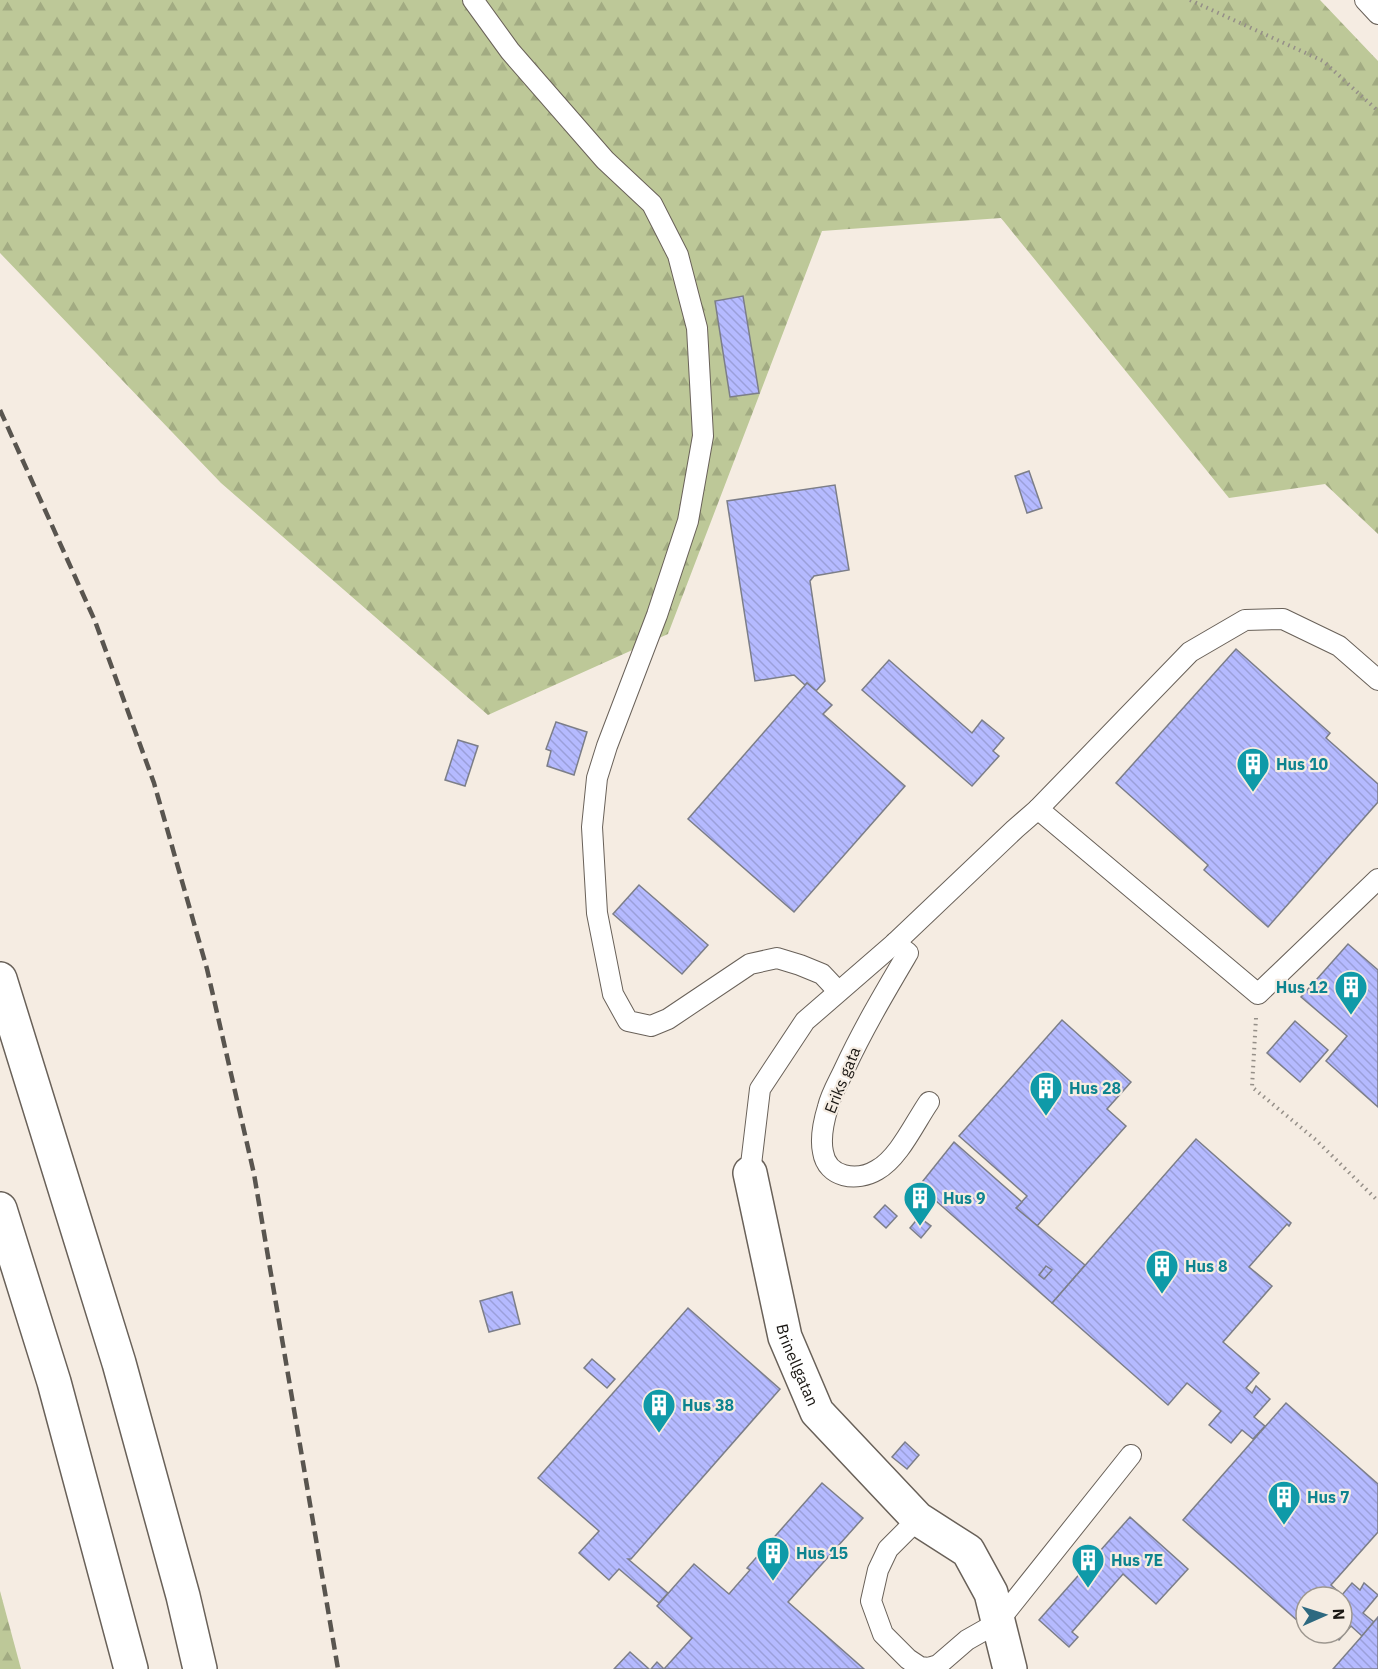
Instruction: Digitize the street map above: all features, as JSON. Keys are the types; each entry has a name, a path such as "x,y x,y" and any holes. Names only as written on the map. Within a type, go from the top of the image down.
{"main road":[{"path":"0,979 119,1363 183,1596 200,1669"},
{"name":"Brinellgatan","path":"750,1173 785,1338 816,1412 918,1519 968,1551 991,1593 1010,1669"},
{"path":"0,1209 54,1382 131,1669"}],"lane":[{"path":"473,0 510,51 605,160 652,204 678,255 697,328 703,436 688,521 657,615 597,778 592,826 597,913 613,994 628,1021 651,1026 668,1019 750,963 777,958 822,974 838,991"},
{"path":"1365,0 1378,14"},
{"path":"750,1173 760,1089 805,1021 895,943 1038,809 1190,652 1245,620 1283,619 1339,645 1378,680"},
{"path":"1038,809 1258,994 1378,879"},
{"name":"Eriks gata","path":"895,943 908,953 861,1033 828,1105 823,1134 823,1152 829,1168 845,1176 860,1177 878,1170 898,1150 929,1102"},
{"path":"918,1519 888,1549 878,1570 871,1601 883,1634 908,1659 928,1669 938,1665 967,1640 997,1623 1131,1455"}],"path":[{"path":"1190,0 1323,61 1378,111"},
{"path":"1258,994 1252,1087 1316,1140 1378,1201"}],"green space":[{"path":"0,0 1320,0 1378,61 1378,534 1325,484 1229,498 1001,218 822,231 668,634 488,715 221,483 0,253"},
{"path":"0,1591 21,1669 0,1669"}],"building":[{"path":"743,296 759,393 730,397 715,301"},
{"path":"1029,471 1042,508 1027,513 1015,476"},
{"path":"835,485 849,570 814,576 810,581 825,681 816,691 794,675 755,681 727,501"},
{"name":"Hus 10","path":"1236,649 1330,733 1326,738 1378,784 1378,802 1268,927 1204,870 1208,865 1116,783"},
{"path":"889,660 972,733 982,720 1004,738 993,751 999,756 972,786 862,690"},
{"path":"807,683 832,705 823,714 905,786 794,912 688,819"},
{"path":"556,722 587,732 574,775 547,766 551,751 546,749"},
{"path":"458,740 478,746 465,786 445,780"},
{"path":"639,885 708,945 682,974 613,914"},
{"name":"Hus 12","path":"1348,944 1378,970 1378,1107 1326,1061 1347,1036 1301,997"},
{"name":"Hus 28","path":"1062,1020 1131,1082 1107,1109 1126,1126 1037,1226 1016,1208 1027,1196 959,1136"},
{"path":"1295,1021 1328,1050 1300,1082 1267,1053"},
{"name":"Hus 8","path":"1196,1139 1291,1223 1289,1226 1287,1224 1249,1267 1272,1286 1223,1342 1259,1373 1246,1388 1252,1393 1256,1386 1270,1399 1254,1417 1265,1426 1253,1439 1242,1430 1231,1443 1209,1425 1221,1411 1187,1383 1168,1405 1052,1303"},
{"path":"954,1142 1022,1202 1016,1208 1085,1265 1052,1303 919,1186"},
{"path":"885,1205 897,1216 886,1228 874,1217"},
{"name":"Hus 9","path":"919,1217 931,1226 921,1238 910,1228"},
{"path":"1046,1266 1052,1270 1044,1279 1039,1275"},
{"path":"512,1292 520,1324 489,1332 480,1301"},
{"name":"Hus 38","path":"688,1308 780,1389 631,1559 628,1559 668,1593 659,1603 619,1569 609,1580 579,1553 599,1531 538,1478"},
{"path":"592,1359 615,1379 607,1388 584,1368"},
{"name":"Hus 7","path":"1286,1403 1378,1484 1378,1532 1331,1585 1294,1585 1294,1618 1183,1520"},
{"path":"905,1442 919,1455 907,1469 892,1457"},
{"name":"Hus 15","path":"822,1483 863,1518 788,1602 864,1669 664,1669 692,1638 657,1606 694,1564 729,1594 750,1570 747,1568"},
{"name":"Hus 7E","path":"1130,1517 1188,1569 1156,1604 1123,1574 1072,1632 1078,1637 1069,1647 1039,1620"},
{"name":"Hus 7","path":"1352,1583 1360,1590 1364,1583 1378,1595 1363,1613 1374,1622 1362,1636 1354,1629 1354,1585 1350,1585"},
{"path":"1378,1617 1378,1669 1333,1669 1362,1636"},
{"path":"630,1652 649,1669 614,1669"},
{"path":"657,1662 664,1669 651,1669"}],"railway":[{"path":"0,410 95,621 154,783 207,969 254,1174 338,1669"}],"place":[{"name":"Hus 10","path":"1253,793"},
{"name":"Hus 12","path":"1351,1016"},
{"name":"Hus 28","path":"1046,1117"},
{"name":"Hus 9","path":"920,1227"},
{"name":"Hus 8","path":"1162,1295"},
{"name":"Hus 38","path":"659,1434"},
{"name":"Hus 7","path":"1284,1526"},
{"name":"Hus 15","path":"773,1582"},
{"name":"Hus 7E","path":"1088,1589"}]}
